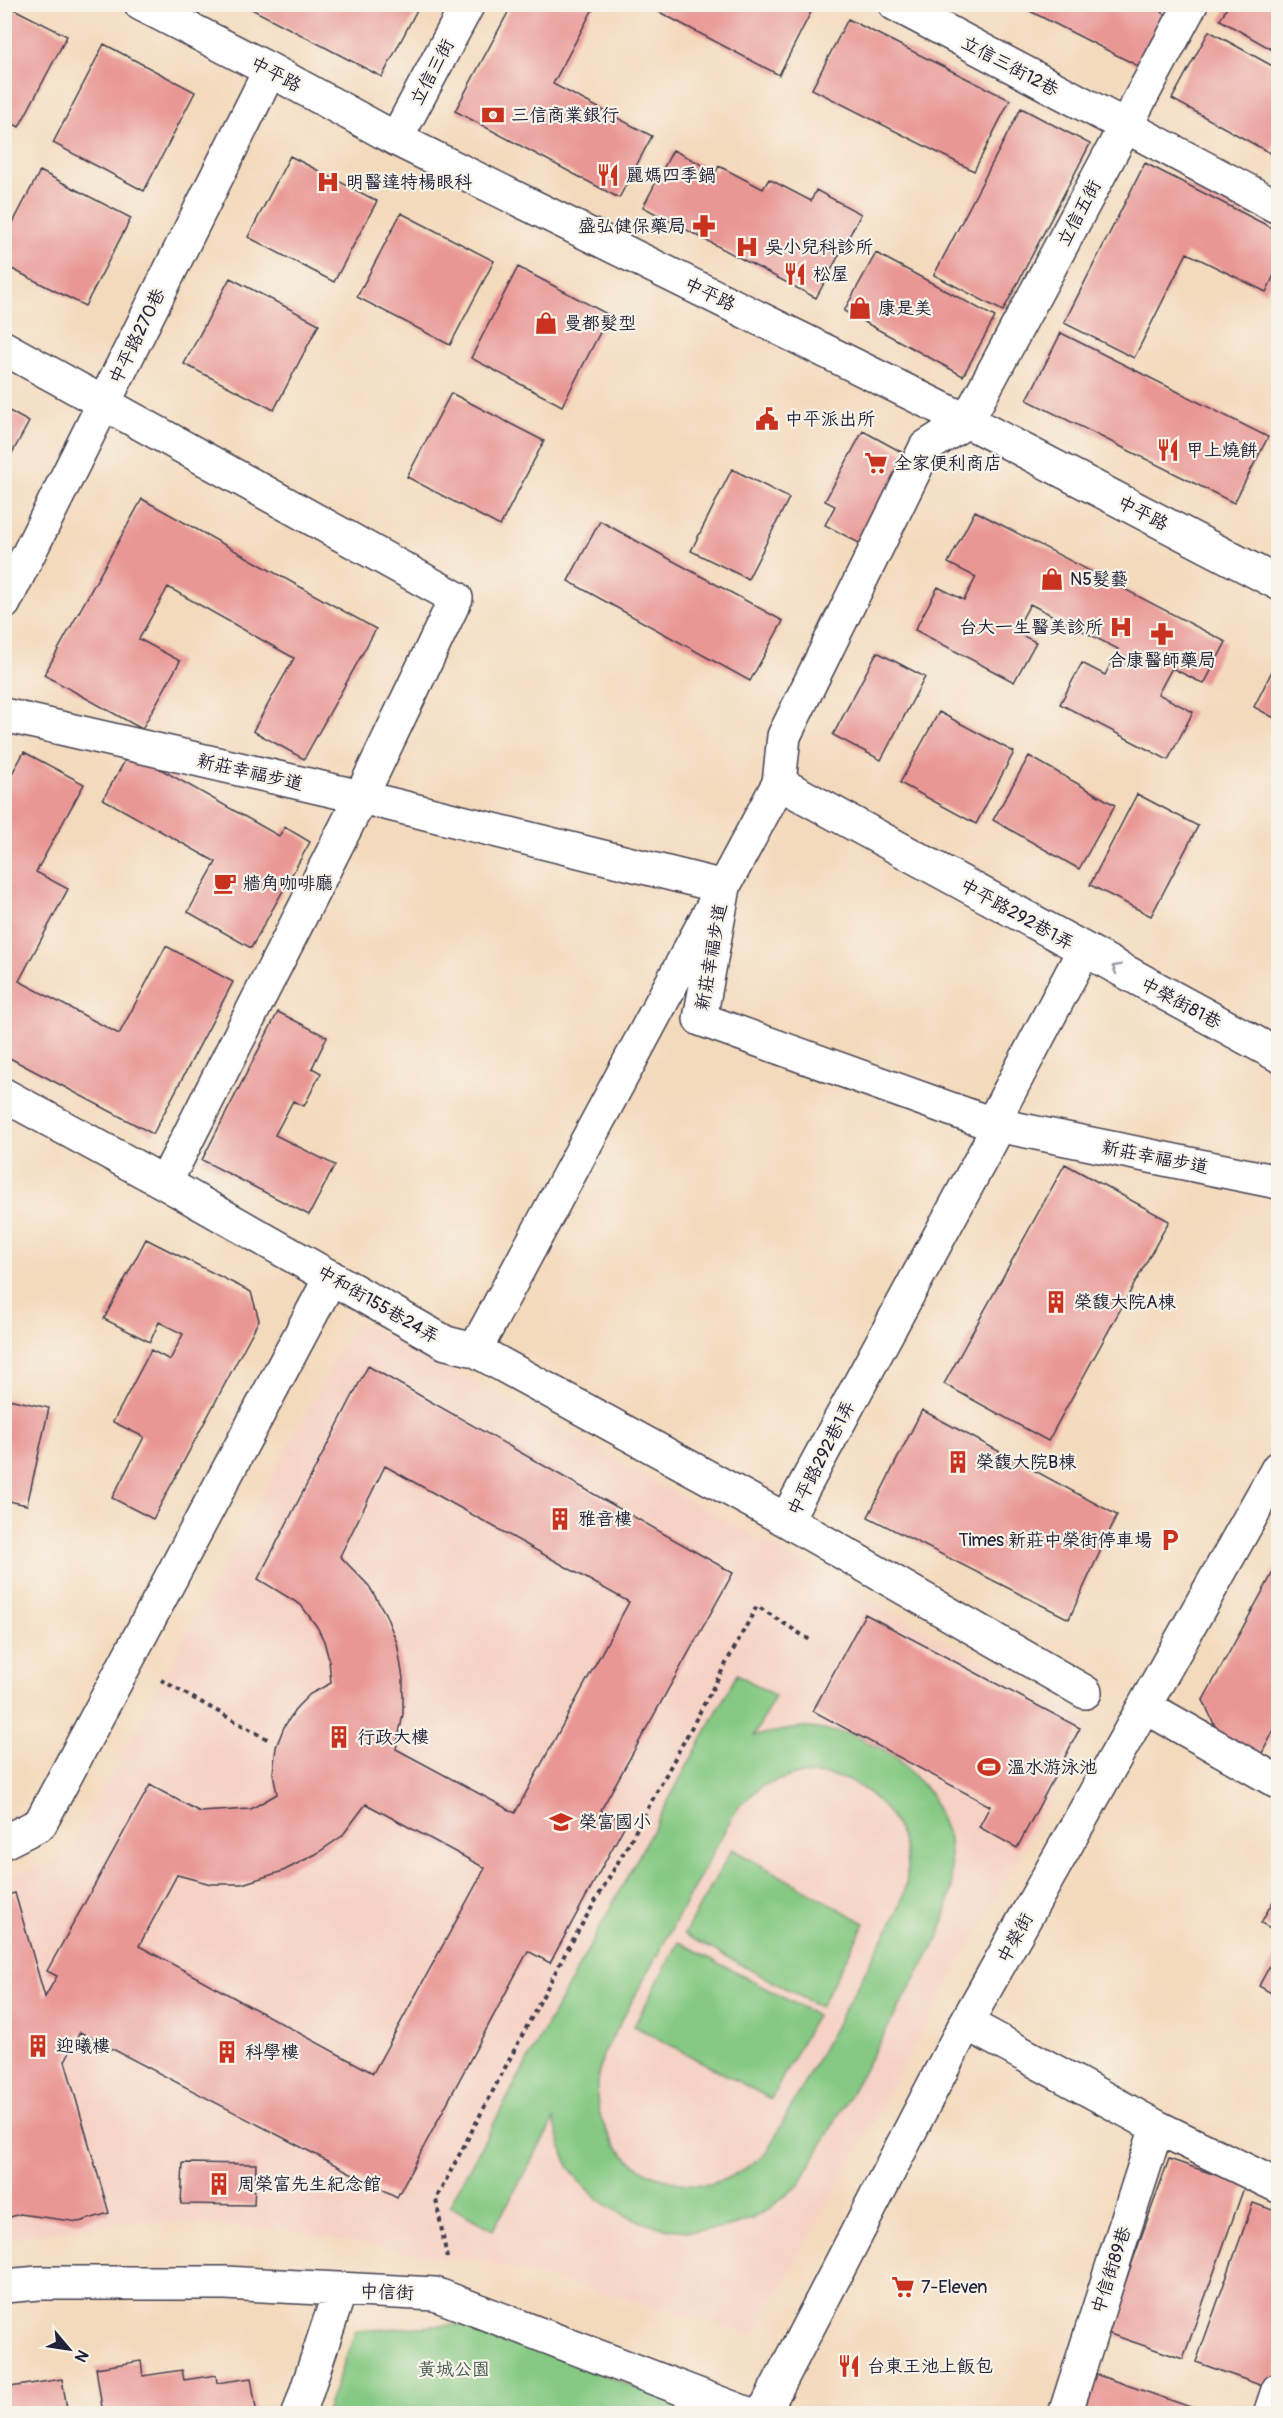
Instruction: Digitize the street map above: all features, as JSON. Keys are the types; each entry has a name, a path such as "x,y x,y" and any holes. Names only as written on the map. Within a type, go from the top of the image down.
{"street":[{"name":"中平路","path":"141,4 270,70 396,139 966,421 1278,584"},
{"name":"立信三街","path":"396,139 468,4"},
{"name":"立信三街12巷","path":"895,4 1125,128 1278,207"},
{"name":"立信五街","path":"966,421 1191,4"},
{"name":"中平路270巷","path":"4,603 270,70"},
{"path":"4,348 456,598 361,797 165,1183"},
{"path":"475,1350 779,783 784,736 926,447 966,421"},
{"name":"新莊幸福步道","path":"4,715 361,797 724,887 700,1019 995,1125 1278,1182"},
{"name":"中平路292巷1弄","path":"779,783 1084,950 995,1125 786,1520 1085,1692"},
{"name":"中榮街81巷","path":"1084,950 1278,1055"},
{"name":"中和街155巷24弄","path":"4,1095 165,1183 446,1343 475,1350 786,1520"},
{"path":"4,1842 40,1824 331,1277"},
{"name":"中榮街","path":"763,2414 966,2023 1278,1468"},
{"path":"1162,1716 1278,1782"},
{"path":"966,2023 1157,2127 1278,2186"},
{"name":"中信街89巷","path":"1065,2414 1157,2127"},
{"name":"中信街","path":"4,2286 39,2283 225,2283 435,2294 748,2414"},
{"path":"299,2414 340,2290"},
{"path":"1270,2414 1278,2390"}],"path":[{"path":"447,2258 436,2199 566,1952 628,1845 757,1606 813,1642"},
{"path":"161,1680 269,1740"}],"shaded area":[{"name":"榮富國小","path":"356,1320 512,1403 1093,1723 755,2335 472,2258 447,2258 277,2229 166,2222 118,2223 5,2239 4,1877 66,1858"}],"green space":[{"path":"737,1674 775,1696 754,1736 802,1727 851,1734 896,1757 930,1793 949,1839 952,1889 940,1935 799,2185 762,2213 739,2224 713,2230 685,2231 658,2226 631,2218 607,2205 586,2188 567,2162 554,2120 493,2230 449,2206","holes":["823,1774 845,1780 862,1788 888,1813 898,1829 907,1865 905,1887 898,1911 766,2153 740,2172 710,2184 673,2182 639,2167 612,2141 603,2124 598,2106 598,2075 603,2055 737,1808 762,1786 794,1775"]},
{"path":"732,1849 865,1923 820,2007 684,1934"},
{"path":"679,1942 816,2015 771,2099 634,2026"},
{"name":"黃城公園","path":"467,2324 706,2414 325,2414 356,2331"}],"building":[{"path":"4,4 67,36 19,127 4,119"},
{"path":"242,4 420,4 382,77"},
{"path":"644,4 815,4 779,75"},
{"path":"1016,4 1147,4 1169,16 1142,68"},
{"path":"1229,4 1278,4 1278,53 1220,20"},
{"path":"512,5 595,5 553,84 652,136 619,198 455,111"},
{"path":"848,19 1010,100 974,171 812,89"},
{"path":"1209,31 1278,69 1278,138 1270,153 1172,99"},
{"path":"104,44 195,92 144,191 53,143"},
{"path":"1021,108 1090,144 1003,311 934,275"},
{"path":"673,150 716,172 719,166 763,189 769,179 811,201 816,190 861,214 816,298 643,207"},
{"path":"290,156 377,201 334,282 248,237"},
{"path":"1145,163 1278,231 1278,267 1266,292 1187,253 1134,358 1064,323"},
{"path":"40,171 131,218 85,306 4,265 4,240"},
{"path":"401,213 494,261 450,345 357,297"},
{"path":"876,253 995,317 963,376 844,311"},
{"path":"518,267 609,315 562,406 471,358"},
{"path":"230,278 319,324 274,410 184,364"},
{"path":"1061,333 1268,437 1234,503 1027,400"},
{"path":"451,393 544,441 500,526 407,477"},
{"path":"4,408 29,422 4,468"},
{"path":"863,431 909,456 861,544 825,525 835,506 825,501"},
{"path":"732,469 789,498 748,579 691,551"},
{"path":"142,499 376,629 304,759 253,731 294,658 168,587 139,639 180,661 142,729 44,675"},
{"path":"975,511 1226,642 1204,684 1172,668 1158,694 1193,712 1168,760 1060,704 1082,663 1105,675 1118,649 1030,604 1015,632 1036,642 1014,682 915,630 938,587 964,600 976,577 948,563"},
{"path":"600,521 783,621 750,681 568,581"},
{"path":"877,652 925,677 881,760 833,735"},
{"path":"1278,659 1278,720 1254,707"},
{"path":"939,712 1014,752 976,824 900,783"},
{"path":"24,752 84,784 36,872 68,889 19,981 119,1034 166,946 233,982 153,1134 4,1055 4,788"},
{"path":"130,752 279,836 285,827 310,842 251,948 188,912 216,862 103,799"},
{"path":"1029,756 1115,805 1079,869 993,820"},
{"path":"1137,794 1198,826 1151,916 1090,885"},
{"path":"278,1012 327,1037 312,1068 321,1073 304,1106 293,1101 275,1135 335,1165 309,1215 202,1160"},
{"name":"榮馥大院A棟","path":"1065,1164 1169,1221 1048,1441 944,1384"},
{"path":"146,1239 251,1292 259,1320 153,1519 112,1498 144,1437 113,1422 151,1350 170,1360 183,1334 159,1322 150,1342 104,1319"},
{"path":"368,1366 733,1573 601,1810 626,1823 550,1963 528,1951 397,2197 80,2032 65,2061 109,2213 79,2222 20,2214 4,2219 4,1896 15,1893 45,1997 57,1976 47,1971 150,1785 200,1812 251,1809 277,1794 273,1773 276,1747 284,1727 297,1707 310,1694 331,1683 329,1660 317,1627 301,1605 258,1579","holes":["385,1466 629,1602 515,1813 396,1749 403,1714 403,1678 397,1643 385,1613 369,1586 340,1556","366,1804 485,1868 373,2073 139,1946 177,1875 211,1884 242,1884 283,1871 316,1854 342,1836"]},
{"path":"4,1398 49,1408 27,1505 4,1500"},
{"name":"榮馥大院B棟","path":"922,1410 1117,1515 1069,1619 868,1517"},
{"path":"1276,1567 1278,1568 1278,1722 1259,1759 1221,1739 1203,1700"},
{"name":"溫水游泳池","path":"865,1614 1080,1728 1017,1848 979,1827 990,1806 813,1711"},
{"path":"1278,1892 1278,1932 1261,1923"},
{"path":"1278,1950 1278,1997 1259,1986"},
{"path":"1169,2159 1245,2185 1183,2359 1107,2333"},
{"name":"周榮富先生紀念館","path":"183,2163 256,2164 254,2205 181,2204"},
{"path":"1253,2203 1278,2212 1278,2368 1271,2389 1196,2362"},
{"path":"141,2361 143,2376 182,2370 184,2380 216,2375 217,2383 251,2378 257,2414 103,2414 96,2368"},
{"path":"1092,2373 1208,2413 1208,2414 1077,2414"},
{"path":"62,2379 68,2414 4,2414 4,2388"}],"place":[{"name":"三信商業銀行","path":"493,115"},
{"name":"麗媽四季鍋","path":"608,175"},
{"name":"明醫達特楊眼科","path":"328,182"},
{"name":"盛弘健保藥局","path":"704,226"},
{"name":"吳小兒科診所","path":"747,247"},
{"name":"松屋","path":"795,274"},
{"name":"康是美","path":"860,308"},
{"name":"曼都髮型","path":"546,323"},
{"name":"中平派出所","path":"767,419"},
{"name":"甲上燒餅","path":"1168,450"},
{"name":"全家便利商店","path":"876,463"},
{"name":"N5髮藝","path":"1052,579"},
{"name":"台大一生醫美診所","path":"1121,627"},
{"name":"合康醫師藥局","path":"1162,634"},
{"name":"牆角咖啡廳","path":"225,883"},
{"name":"榮馥大院A棟","path":"1056,1302"},
{"name":"榮馥大院B棟","path":"958,1462"},
{"name":"雅音樓","path":"560,1519"},
{"name":"Times 新莊中榮街停車場","path":"1170,1540"},
{"name":"行政大樓","path":"339,1737"},
{"name":"溫水游泳池","path":"989,1767"},
{"name":"榮富國小","path":"561,1822"},
{"name":"迎曦樓","path":"38,2046"},
{"name":"科學樓","path":"227,2052"},
{"name":"周榮富先生紀念館","path":"219,2184"},
{"name":"7-Eleven","path":"903,2287"},
{"name":"台東王池上飯包","path":"849,2366"}]}
